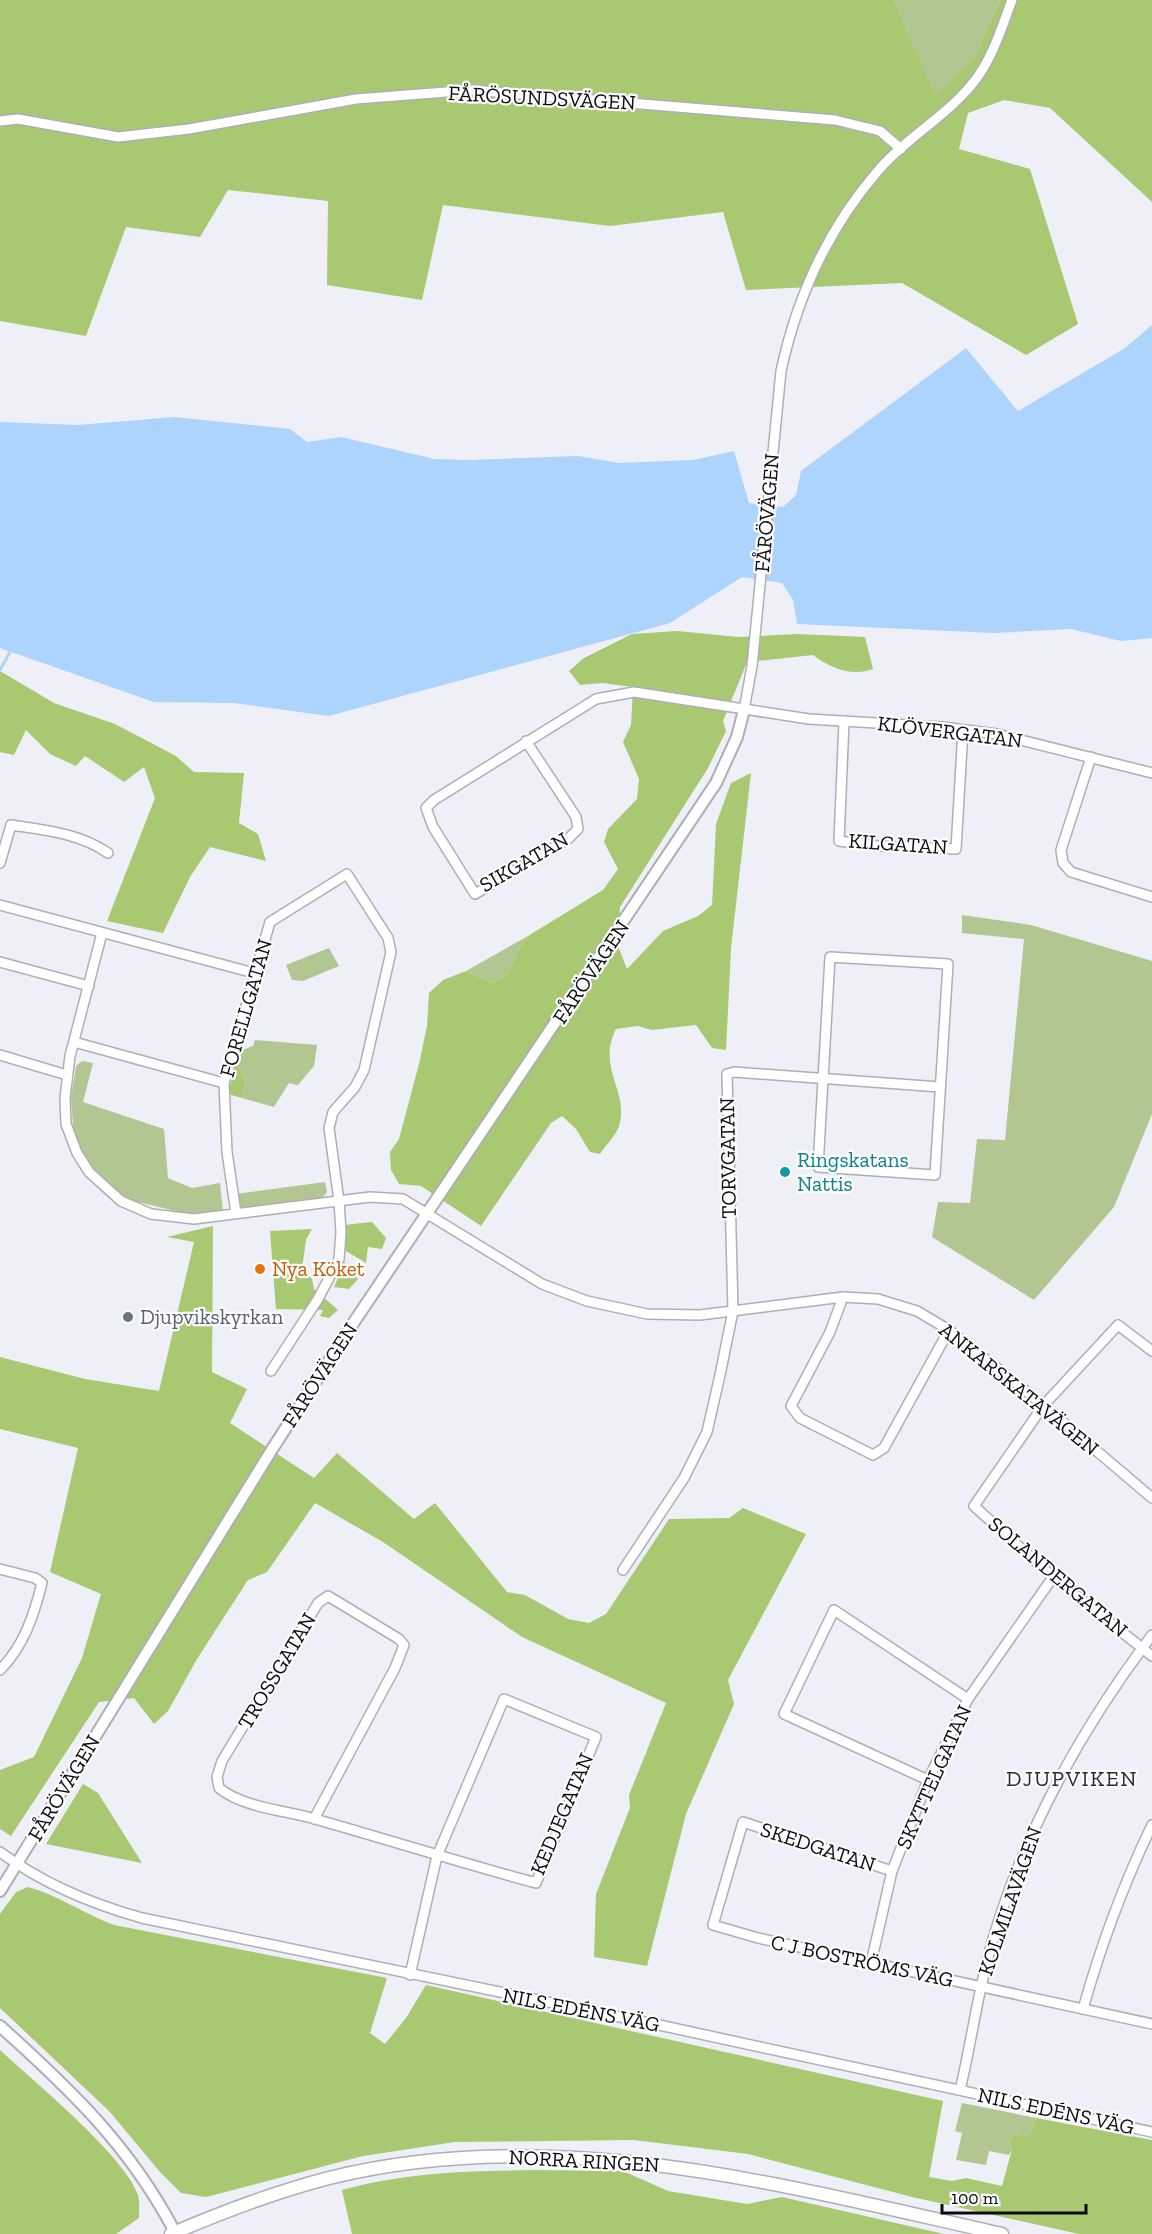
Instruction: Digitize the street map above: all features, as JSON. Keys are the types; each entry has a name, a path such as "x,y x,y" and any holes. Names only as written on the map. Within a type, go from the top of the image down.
{"main road":[{"name":"NORRA RINGEN","path":"174,2233 251,2203 330,2178 422,2162 515,2156 639,2163 737,2176 1002,2234"}],"street":[{"name":"FÅRÖVÄGEN","path":"0,1891 274,1445 716,783 737,737 752,666 781,371 791,325 806,284 854,202 878,170 949,108 980,75 1012,0"},
{"name":"FÅRÖSUNDSVÄGEN","path":"0,121 18,119 118,137 189,129 356,99 472,90 835,120 880,131 901,149"},
{"name":"SIKGATAN","path":"526,741 576,817 578,829 568,839 475,894 433,827 426,808 434,800 526,741 596,699 634,692 744,710"},
{"name":"KLÖVERGATAN","path":"744,710 997,734 1152,772"},
{"name":"KILGATAN","path":"844,721 839,841 878,846 956,849 963,730"},
{"path":"1091,756 1061,850 1063,863 1071,872 1152,897"},
{"path":"0,863 10,825 53,831 94,844 108,853"},
{"name":"FORELLGATAN","path":"236,1213 225,1131 224,1083 270,922 347,874 388,938 391,952 364,1070 355,1087 333,1112 329,1128 339,1201"},
{"path":"0,905 254,973"},
{"name":"ANKARSKATAVÄGEN","path":"102,933 67,1075 66,1124 76,1153 97,1182 121,1201 151,1214 194,1219 370,1197 403,1199 428,1212 477,1246 542,1284 587,1301 647,1314 700,1315 843,1297 878,1299 917,1311 949,1330 1152,1498"},
{"path":"830,957 948,964 940,1087 935,1175 818,1167 830,957"},
{"path":"0,962 89,986"},
{"path":"74,1042 224,1083"},
{"path":"0,1055 67,1075"},
{"name":"TORVGATAN","path":"733,1311 728,1074 734,1072 940,1087"},
{"path":"271,1371 318,1299 339,1259 341,1232 339,1201"},
{"path":"843,1297 830,1332 791,1406 800,1418 873,1455 884,1448 949,1330"},
{"path":"623,1570 684,1478 707,1432 733,1311"},
{"path":"1043,1406 1118,1325 1152,1351"},
{"name":"SOLANDERGATAN","path":"1043,1406 974,1506 1053,1577 1152,1656"},
{"path":"0,1569 35,1578 42,1583 33,1620 10,1660 0,1670"},
{"name":"SKYTTELGATAN","path":"871,1963 892,1871 928,1780 968,1699 1053,1577"},
{"name":"TROSSGATAN","path":"314,1819 395,1668 404,1645 399,1639 328,1596 318,1603 222,1761 217,1777 219,1788 231,1797 437,1856"},
{"path":"928,1780 784,1714 834,1610 968,1699"},
{"name":"KOLMILAVÄGEN","path":"960,2090 980,1986 1022,1853 1060,1772 1152,1635"},
{"name":"KEDJEGATAN","path":"410,1976 437,1856 504,1699 596,1737 536,1883 437,1856"},
{"name":"SKEDGATAN","path":"713,1926 743,1822 892,1871"},
{"path":"1083,2009 1101,1945 1125,1882 1152,1826"},
{"name":"NILS EDÉNS VÄG","path":"0,1852 17,1865 101,1906 142,1918 1152,2132"},
{"name":"C J BOSTRÖMS VÄG","path":"713,1926 1152,2024"},
{"path":"0,2026 72,2091 115,2138 150,2187 174,2233"}],"green space":[{"path":"0,0 894,0 935,95 974,58 1000,0 1152,0 1152,202 1050,108 1004,100 968,113 959,149 1030,169 1078,324 1026,355 902,283 746,290 723,212 610,226 443,205 422,300 327,285 328,201 228,190 200,237 126,227 86,336 0,321"},
{"path":"894,0 1000,0 974,58 935,96"},
{"path":"677,631 738,637 798,634 865,637 873,669 849,672 827,664 813,655 747,662 723,721 726,731 708,768 620,907 618,946 627,969 663,931 698,916 712,905 716,824 731,783 751,773 731,948 726,1050 712,1048 696,1025 652,1030 638,1026 616,1029 611,1043 610,1056 621,1114 619,1126 613,1136 600,1154 590,1152 576,1129 562,1116 551,1123 481,1226 421,1186 399,1184 391,1170 390,1152 399,1139 419,1064 427,1026 429,993 443,980 466,971 491,983 508,974 518,951 528,936 603,890 618,869 604,842 608,829 637,799 639,779 623,742 631,725 633,687 602,683 580,685 569,671 584,658 632,634"},
{"path":"0,671 54,703 115,724 176,756 194,772 244,773 239,823 258,834 266,861 210,847 190,877 163,933 107,921 155,798 144,767 124,782 85,756 76,766 50,754 26,730 14,755 0,752"},
{"path":"962,915 1031,925 1152,961 1152,1114 1114,1207 1034,1300 932,1237 938,1202 970,1203 977,1139 1005,1140 1024,939 962,933"},
{"path":"528,936 518,951 508,974 491,983 466,971"},
{"path":"329,948 339,966 303,981 292,980 286,965"},
{"path":"255,1040 317,1045 314,1066 298,1085 289,1083 274,1107 242,1098 246,1082 236,1062 240,1051 253,1046"},
{"path":"82,1061 93,1063 83,1102 164,1129 168,1178 192,1188 220,1183 223,1211 197,1216 125,1199 99,1178 81,1149 73,1126 71,1098 76,1066"},
{"path":"236,1062 246,1082 242,1098 228,1094"},
{"path":"325,1182 327,1192 320,1201 241,1210 237,1206 236,1194"},
{"path":"372,1222 386,1238 382,1249 368,1247 366,1263 346,1251 344,1225"},
{"path":"213,1226 212,1372 247,1389 230,1423 314,1478 337,1453 414,1519 435,1503 507,1592 525,1595 568,1619 589,1623 606,1614 669,1519 729,1518 743,1508 806,1534 728,1680 734,1704 686,1814 647,1966 594,1957 596,1894 630,1808 629,1795 666,1703 522,1637 383,1542 315,1503 267,1572 248,1580 197,1659 168,1711 154,1724 134,1698 99,1702 11,1836 0,1829 0,1770 34,1757 82,1658 101,1594 50,1572 78,1448 0,1429 0,1357 85,1379 159,1391 194,1242 167,1237"},
{"path":"312,1229 306,1240 302,1269 312,1279 314,1289 338,1310 329,1318 320,1316 323,1310 276,1309 270,1231"},
{"path":"345,1262 358,1279 349,1289 334,1287"},
{"path":"83,1784 98,1793 142,1863 46,1844"},
{"path":"28,1887 114,1925 387,1978 370,2033 385,2044 406,2018 426,1985 943,2101 929,2177 952,2181 966,2178 1002,2186 1012,2149 1009,2140 1013,2136 1030,2134 1036,2118 1152,2140 1152,2234 1079,2234 912,2197 748,2154 634,2140 455,2142 363,2156 206,2197 181,2193 160,2172 109,2111 0,2008 0,1914 16,1892"},
{"path":"0,2050 116,2160 138,2195 139,2218 116,2234 0,2234"},
{"path":"962,2103 1036,2118 1030,2134 1013,2136 1009,2140 1012,2149 1009,2155 989,2151 986,2165 956,2160 962,2133 955,2131"},
{"path":"534,2170 623,2171 668,2191 747,2204 782,2197 944,2234 352,2234 342,2190 414,2176"}],"water":[{"path":"1152,325 1152,638 1121,641 1071,629 994,633 797,624 793,600 782,583 742,577 670,623 329,716 233,703 154,702 0,648 0,422 78,425 174,417 290,429 307,442 341,437 435,459 578,456 619,463 693,460 734,451 749,503 783,507 796,495 801,471 966,348 1018,411 1125,348"}],"waterway":[{"path":"0,670 10,652"}],"place":[{"name":"Ringskatans Nattis","path":"785,1172"},
{"name":"Nya Köket","path":"260,1269"},
{"name":"Djupvikskyrkan","path":"128,1317"}],"district":[{"name":"DJUPVIKEN","path":"1072,1778"}]}
